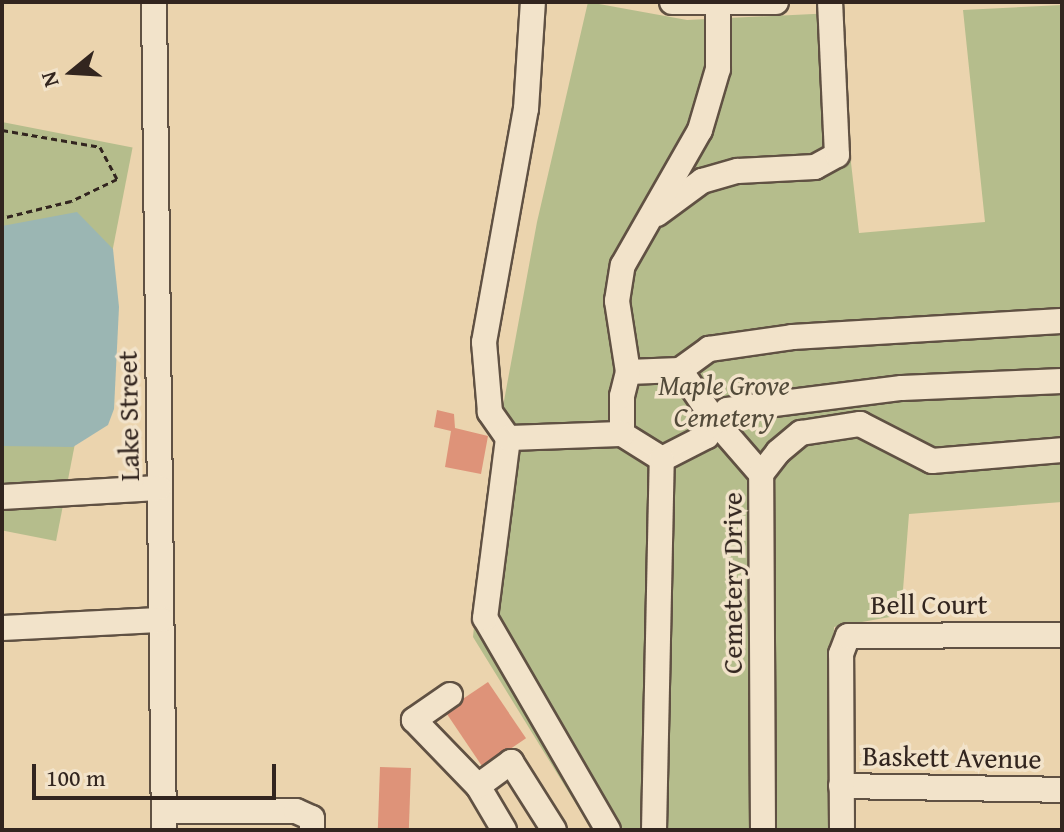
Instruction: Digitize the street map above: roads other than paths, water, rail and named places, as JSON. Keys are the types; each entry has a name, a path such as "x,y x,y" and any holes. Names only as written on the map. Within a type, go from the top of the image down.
{"street":[{"name":"Lake Street","path":"154,2 164,820"},
{"path":"533,2 526,109 484,342 490,412 508,438 485,618 608,830"},
{"path":"672,2 718,5 776,2"},
{"path":"640,229 702,181 738,171 815,167 837,155 830,2"},
{"path":"622,434 628,372 617,301 623,265 640,229 700,130 718,69 718,5"},
{"path":"628,372 680,370 709,349 792,337 1062,321"},
{"path":"680,370 716,422 755,464"},
{"path":"662,459 707,436 727,410 807,398 1062,381"},
{"name":"Cemetery Drive","path":"763,830 755,464 778,452 801,433 860,424 932,461 1062,450"},
{"path":"508,438 622,434 662,459"},
{"path":"654,830 662,459"},
{"path":"2,497 159,488"},
{"path":"2,628 161,620"},
{"name":"Bell Court","path":"842,830 841,654 848,636 1062,635"},
{"path":"450,695 414,720 478,786 504,830"},
{"path":"478,786 511,762 554,830"},
{"name":"Baskett Avenue","path":"841,786 1062,790"},
{"path":"164,820 296,811 312,818 312,830"}],"water":[{"path":"77,212 113,249 119,307 114,409 108,425 73,447 2,446 2,226"}],"park label":[{"name":"Maple Grove Cemetery","path":"724,401"}]}
